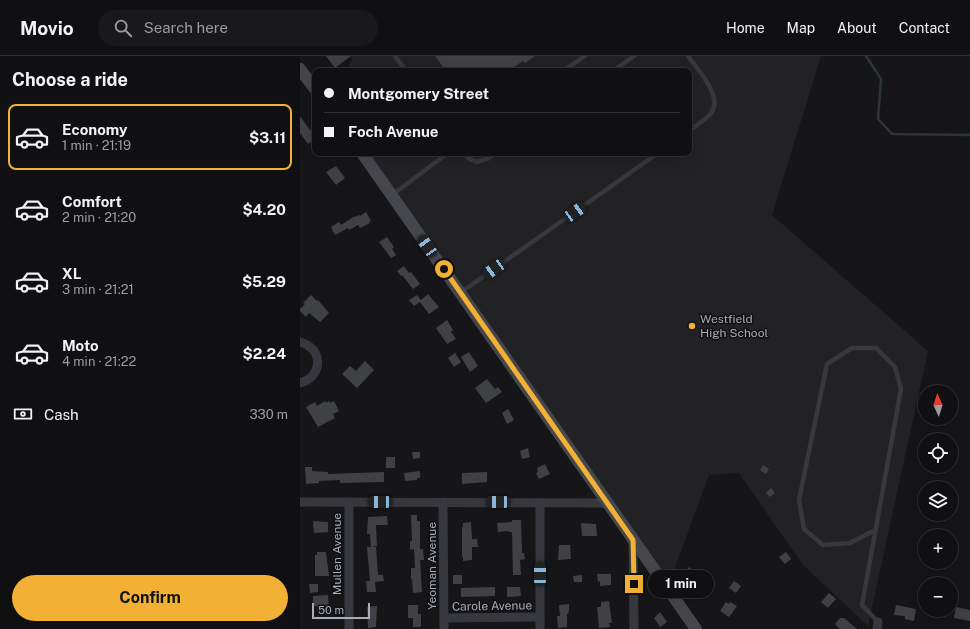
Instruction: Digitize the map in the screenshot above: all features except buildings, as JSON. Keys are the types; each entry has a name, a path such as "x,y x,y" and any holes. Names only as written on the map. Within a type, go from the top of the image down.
{"main road":[{"path":"300,69 312,85"},
{"path":"364,156 696,629"}],"street":[{"path":"300,342 313,349 318,361 317,370 312,377 309,380 300,383"},
{"path":"300,502 608,503"},
{"name":"Mullen Avenue","path":"349,502 349,629"},
{"name":"Yeoman Avenue","path":"443,502 444,629"},
{"path":"540,502 540,629"},
{"path":"633,540 634,629"},
{"name":"Carole Avenue","path":"444,618 540,617"}],"lane":[{"path":"395,56 404,68"},
{"path":"567,68 585,56"},
{"path":"617,68 634,56"},
{"path":"688,56 711,88 715,102 712,112 692,129"},
{"path":"392,195 444,156"},
{"path":"466,156 477,162 492,156"},
{"path":"460,293 654,156"},
{"path":"875,530 850,542 823,545 804,529 799,500 827,364 852,348 876,348 896,367 901,389 862,606 877,626"}],"shaded area":[{"name":"Westfield High School","path":"352,56 821,56 772,215 928,351 921,385 918,385 918,397 868,626 803,565 739,473 709,475 667,589 363,156 692,156 692,68 349,68"}],"waterway":[{"path":"866,56 881,79 878,119 892,134 970,135"}],"place":[{"name":"Westfield High School","path":"692,326"}],"route":[{"path":"444,269 633,540 634,584"}]}
